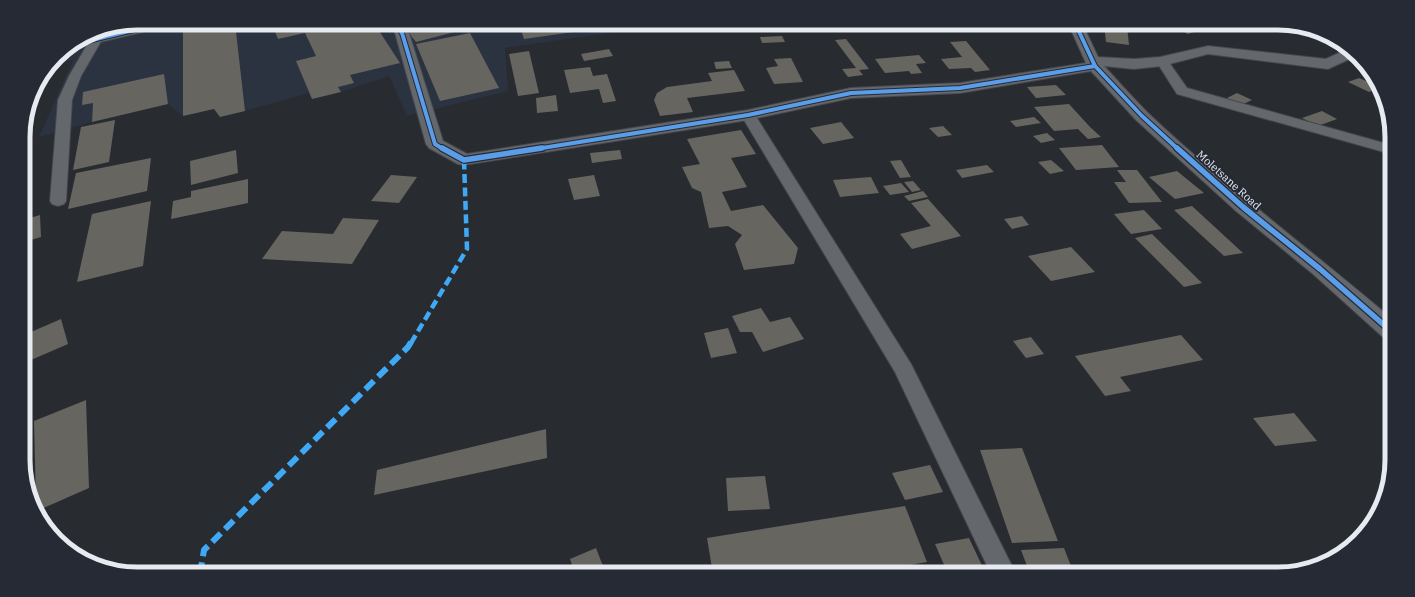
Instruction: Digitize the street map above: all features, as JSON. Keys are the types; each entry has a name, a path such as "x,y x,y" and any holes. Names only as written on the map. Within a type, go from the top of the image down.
{"street":[{"path":"97,38 132,30"},
{"path":"400,30 435,144 464,160 748,115 851,93 960,88 1094,64 1134,64 1162,61 1208,50 1328,64 1346,55"},
{"name":"Moletsane Road","path":"1078,30 1094,64 1142,116 1243,207 1320,269 1385,326"}],"lane":[{"path":"58,201 65,100 75,76 97,38"},
{"path":"1162,61 1182,91 1385,148"},
{"path":"748,115 904,369 1001,567"}],"shaded area":[{"path":"130,30 631,30 505,48 508,91 407,116 389,76 341,92 312,99 309,93 220,117 214,109 183,116 168,104 92,122 39,137 73,60 60,62 78,48 96,38 116,32"},
{"path":"739,30 860,30 754,32"}],"building":[{"path":"183,30 236,30 245,111 220,117 214,109 183,116"},
{"path":"274,30 379,30 400,63 350,75 354,83 338,87 341,92 312,99 296,61 316,56 305,33 278,39"},
{"path":"407,30 462,30 416,42"},
{"path":"521,30 588,30 524,39"},
{"path":"1105,30 1127,30 1129,45 1106,42"},
{"path":"1180,30 1200,30 1188,34"},
{"path":"470,33 499,88 440,101 416,44"},
{"path":"782,36 785,42 762,43 760,37"},
{"path":"846,39 869,69 859,70 863,75 848,77 842,69 856,68 835,40"},
{"path":"966,41 990,70 975,72 971,68 949,69 941,59 962,57 950,42"},
{"path":"609,49 613,56 584,61 581,54"},
{"path":"529,51 539,93 518,96 509,54"},
{"path":"919,55 926,63 916,64 922,73 911,74 909,71 885,73 875,59"},
{"path":"791,58 803,82 774,84 766,68 778,66 774,59"},
{"path":"729,61 732,68 716,69 714,62"},
{"path":"590,67 593,76 607,74 616,101 603,103 599,89 570,93 564,70"},
{"path":"734,70 745,91 687,98 693,112 660,116 654,100 657,93 667,87 712,81 708,73"},
{"path":"164,74 168,104 92,122 93,103 82,105 83,92"},
{"path":"1359,78 1370,83 1374,90 1369,92 1348,82"},
{"path":"1056,85 1066,95 1036,98 1027,87"},
{"path":"1237,93 1252,100 1237,107 1223,100"},
{"path":"556,95 558,111 537,113 536,98"},
{"path":"1069,104 1101,137 1088,139 1078,129 1054,131 1034,107"},
{"path":"1322,111 1337,119 1318,126 1302,118"},
{"path":"1034,117 1041,123 1016,127 1010,121"},
{"path":"115,120 109,162 73,170 81,127"},
{"path":"841,122 854,138 823,144 810,128"},
{"path":"943,126 952,135 938,137 929,128"},
{"path":"741,130 756,154 731,158 747,187 722,192 731,211 763,205 798,248 794,264 744,270 735,244 742,235 728,226 709,228 701,192 692,188 682,167 700,164 687,139"},
{"path":"1047,133 1055,140 1041,143 1033,136"},
{"path":"1102,145 1119,167 1076,170 1059,148"},
{"path":"236,150 238,173 191,185 190,161"},
{"path":"620,150 622,159 592,163 590,153"},
{"path":"151,158 147,191 68,209 76,173"},
{"path":"901,160 911,177 900,178 890,161"},
{"path":"1051,160 1064,171 1050,174 1038,162"},
{"path":"987,165 994,172 962,178 956,170"},
{"path":"1117,170 1137,170 1162,202 1129,203 1114,182 1126,182"},
{"path":"1177,171 1204,193 1175,199 1149,177"},
{"path":"391,175 417,177 399,203 371,201"},
{"path":"594,175 600,196 574,200 568,179"},
{"path":"871,177 879,193 840,197 833,180"},
{"path":"248,179 248,203 171,219 173,201 191,197 191,191"},
{"path":"913,181 921,190 912,192 904,182"},
{"path":"901,183 909,192 890,195 883,186"},
{"path":"923,191 928,197 909,201 904,196"},
{"path":"928,199 961,236 912,249 900,234 931,226 911,203"},
{"path":"151,201 143,266 77,282 92,214"},
{"path":"1192,206 1243,253 1224,256 1174,210"},
{"path":"1144,210 1162,229 1131,234 1114,214"},
{"path":"40,215 41,237 30,240 30,218"},
{"path":"1022,216 1029,225 1012,229 1004,219"},
{"path":"343,218 379,220 352,264 262,259 282,231 333,234"},
{"path":"1152,234 1202,283 1184,287 1135,238"},
{"path":"1071,247 1095,272 1051,281 1028,256"},
{"path":"761,308 770,322 790,317 804,339 763,352 752,332 740,332 732,316"},
{"path":"61,319 68,344 30,360 30,332"},
{"path":"728,328 737,353 711,358 704,333"},
{"path":"1181,335 1203,360 1120,377 1131,391 1105,396 1075,356"},
{"path":"1031,337 1044,354 1026,358 1013,341"},
{"path":"86,400 89,488 42,509 36,493 34,421"},
{"path":"1294,413 1317,441 1275,446 1253,418"},
{"path":"546,429 547,458 374,495 377,470"},
{"path":"1022,448 1058,541 1012,543 980,450"},
{"path":"930,465 943,492 905,500 892,473"},
{"path":"765,476 770,509 728,511 726,478"},
{"path":"905,506 927,562 898,567 712,567 707,538"},
{"path":"969,538 983,567 945,567 935,544"},
{"path":"596,548 603,567 573,567 570,559"},
{"path":"1064,548 1071,567 1027,567 1021,550"}],"marked path":[{"path":"201,567 204,550 408,347 467,249 464,160"}],"cycle path":[{"path":"92,40 134,30"},
{"path":"400,30 435,144 464,160 748,115 851,93 960,88 1095,66"},
{"path":"1078,30 1095,66 1142,116 1243,207 1320,269 1385,326"}]}
